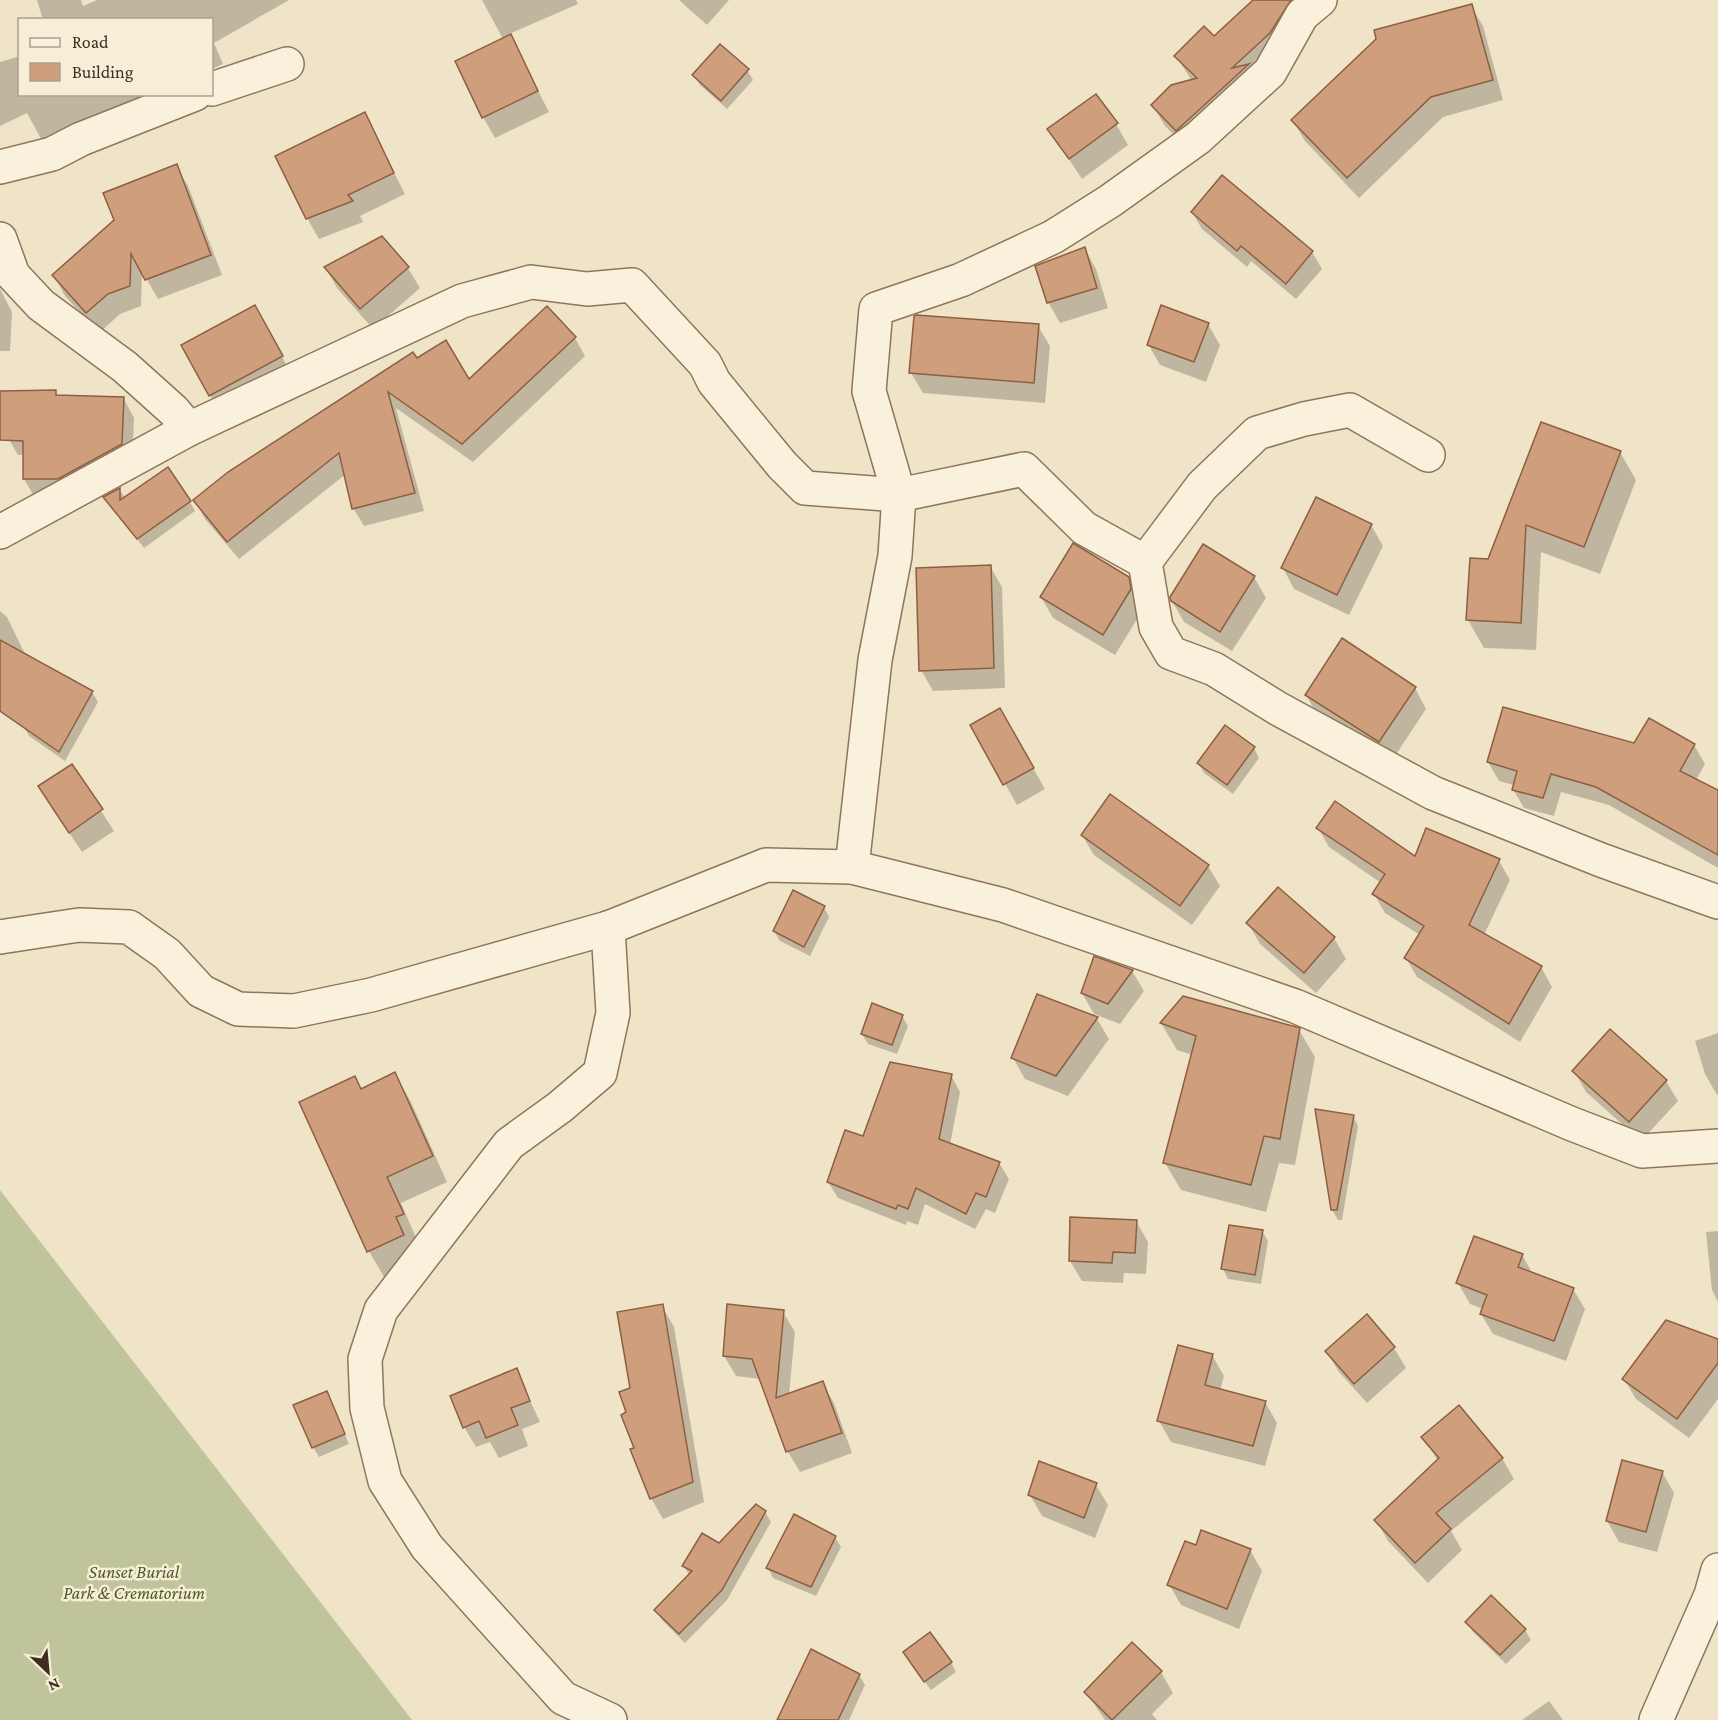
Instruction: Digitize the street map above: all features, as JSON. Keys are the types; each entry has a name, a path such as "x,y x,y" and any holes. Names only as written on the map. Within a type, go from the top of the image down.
{"street":[{"path":"852,867 875,660 895,556 899,495 869,391 876,309 961,280 1053,237 1119,194 1198,138 1270,72 1302,15 1320,0"},
{"path":"213,89 287,64"},
{"path":"0,167 52,154 81,139 190,96"},
{"path":"0,239 13,275 41,305 125,367 174,411 189,429"},
{"path":"0,532 189,429 462,301 531,282 587,289 632,285 705,364 714,382 782,465 805,488 899,495 1023,470 1084,528 1145,562"},
{"path":"1428,455 1350,411 1304,419 1257,434 1202,486 1145,562 1156,627 1171,653 1214,669 1277,708 1433,793 1601,860 1718,902"},
{"path":"0,937 79,925 129,927 167,954 201,991 238,1009 294,1011 371,995 608,928 766,865 852,867 1003,905 1295,1006 1572,1124 1642,1150 1718,1146"},
{"path":"608,928 613,1013 600,1073 509,1144 381,1310 365,1359 368,1408 385,1481 427,1547 562,1698 610,1720"},
{"path":"1656,1720 1711,1595 1718,1570"}],"green space":[{"name":"Sunset Burial Park & Crematorium","path":"0,1190 412,1720 0,1720"}],"building":[{"path":"1253,0 1291,0 1270,33 1232,68 1249,64 1176,131 1151,105 1171,85 1197,78 1174,56 1204,26 1214,36"},
{"path":"1472,4 1493,80 1431,97 1347,178 1291,120 1376,39 1374,30"},
{"path":"511,34 538,91 482,118 455,61"},
{"path":"720,44 749,69 721,101 692,75"},
{"path":"1096,94 1118,123 1069,159 1047,129"},
{"path":"365,112 394,173 348,195 353,201 306,219 275,156"},
{"path":"177,164 211,255 145,280 131,254 130,286 108,294 86,313 52,275 114,220 103,193"},
{"path":"1222,175 1313,251 1286,284 1241,246 1237,251 1191,212"},
{"path":"382,236 409,267 360,309 324,267"},
{"path":"1085,247 1097,288 1047,303 1035,266"},
{"path":"255,305 283,356 209,396 181,345"},
{"path":"1161,305 1209,323 1194,362 1147,345"},
{"path":"547,306 576,337 462,444 388,392 415,493 352,509 339,453 227,542 193,500 228,472 413,352 417,358 446,340 469,379"},
{"path":"914,316 1039,324 1034,383 909,373"},
{"path":"56,390 56,395 124,397 122,444 58,479 23,479 23,441 0,440 0,391"},
{"path":"1541,422 1621,451 1584,547 1526,525 1521,623 1466,620 1470,558 1488,559"},
{"path":"168,467 191,501 137,539 103,497 120,488 120,500"},
{"path":"1316,497 1372,524 1337,595 1281,568"},
{"path":"1073,543 1129,577 1131,589 1103,635 1040,597"},
{"path":"1203,544 1255,576 1220,632 1171,601 1170,597"},
{"path":"991,565 994,668 919,671 916,568"},
{"path":"1342,638 1416,687 1379,742 1305,695"},
{"path":"0,640 93,691 59,752 0,711"},
{"path":"1503,707 1634,743 1649,718 1695,744 1680,771 1718,790 1718,855 1596,787 1551,774 1543,798 1512,790 1517,771 1487,762"},
{"path":"1000,708 1034,768 1003,785 970,725"},
{"path":"1225,725 1255,747 1227,785 1197,763"},
{"path":"72,764 103,809 69,833 38,786"},
{"path":"1110,794 1209,865 1180,906 1081,835"},
{"path":"1335,801 1415,856 1426,828 1500,859 1469,925 1542,966 1509,1024 1404,958 1424,926 1372,894 1385,874 1316,828"},
{"path":"1278,887 1335,937 1304,973 1246,923"},
{"path":"793,890 825,906 804,947 773,931"},
{"path":"1094,956 1133,970 1108,1004 1081,993"},
{"path":"1037,994 1098,1017 1056,1076 1011,1058"},
{"path":"1183,996 1300,1028 1280,1139 1264,1136 1251,1185 1163,1163 1196,1036 1160,1023"},
{"path":"872,1003 903,1015 892,1045 861,1034"},
{"path":"1610,1029 1667,1080 1629,1122 1572,1071"},
{"path":"890,1062 952,1074 939,1139 1000,1162 986,1197 976,1193 966,1214 916,1188 908,1209 898,1205 896,1209 827,1182 845,1130 863,1136"},
{"path":"395,1072 433,1156 387,1177 404,1214 396,1217 404,1235 367,1252 299,1102 355,1076 361,1089"},
{"path":"1315,1109 1354,1115 1337,1210 1331,1210"},
{"path":"1070,1217 1137,1220 1135,1253 1113,1252 1112,1263 1069,1261"},
{"path":"1229,1225 1263,1230 1255,1275 1221,1269"},
{"path":"1474,1236 1523,1254 1518,1267 1574,1288 1554,1341 1480,1314 1487,1295 1456,1283"},
{"path":"663,1304 693,1482 650,1499 630,1449 634,1448 621,1415 626,1412 619,1392 630,1388 617,1312"},
{"path":"727,1304 784,1310 776,1398 823,1381 842,1433 786,1452 752,1359 723,1356"},
{"path":"1367,1314 1395,1347 1354,1384 1325,1351"},
{"path":"1666,1320 1718,1339 1718,1363 1677,1419 1622,1379"},
{"path":"1178,1345 1213,1354 1205,1385 1266,1401 1253,1446 1157,1421"},
{"path":"517,1368 530,1401 511,1408 518,1425 486,1438 479,1421 463,1428 450,1396"},
{"path":"327,1391 345,1434 312,1448 293,1405"},
{"path":"1459,1405 1503,1458 1436,1513 1451,1529 1415,1563 1374,1520 1439,1458 1421,1437"},
{"path":"1622,1460 1663,1471 1646,1532 1606,1521"},
{"path":"1039,1461 1097,1483 1084,1518 1028,1495"},
{"path":"756,1504 766,1511 722,1590 679,1634 654,1610 692,1571 682,1566 702,1533 719,1543"},
{"path":"794,1514 836,1536 811,1587 766,1568"},
{"path":"1201,1530 1251,1549 1227,1609 1167,1585 1185,1541 1196,1545"},
{"path":"1491,1595 1526,1629 1500,1655 1465,1622"},
{"path":"930,1632 952,1662 924,1682 903,1652"},
{"path":"1132,1642 1162,1671 1112,1720 1084,1692"},
{"path":"811,1649 860,1674 838,1720 777,1720"}]}
